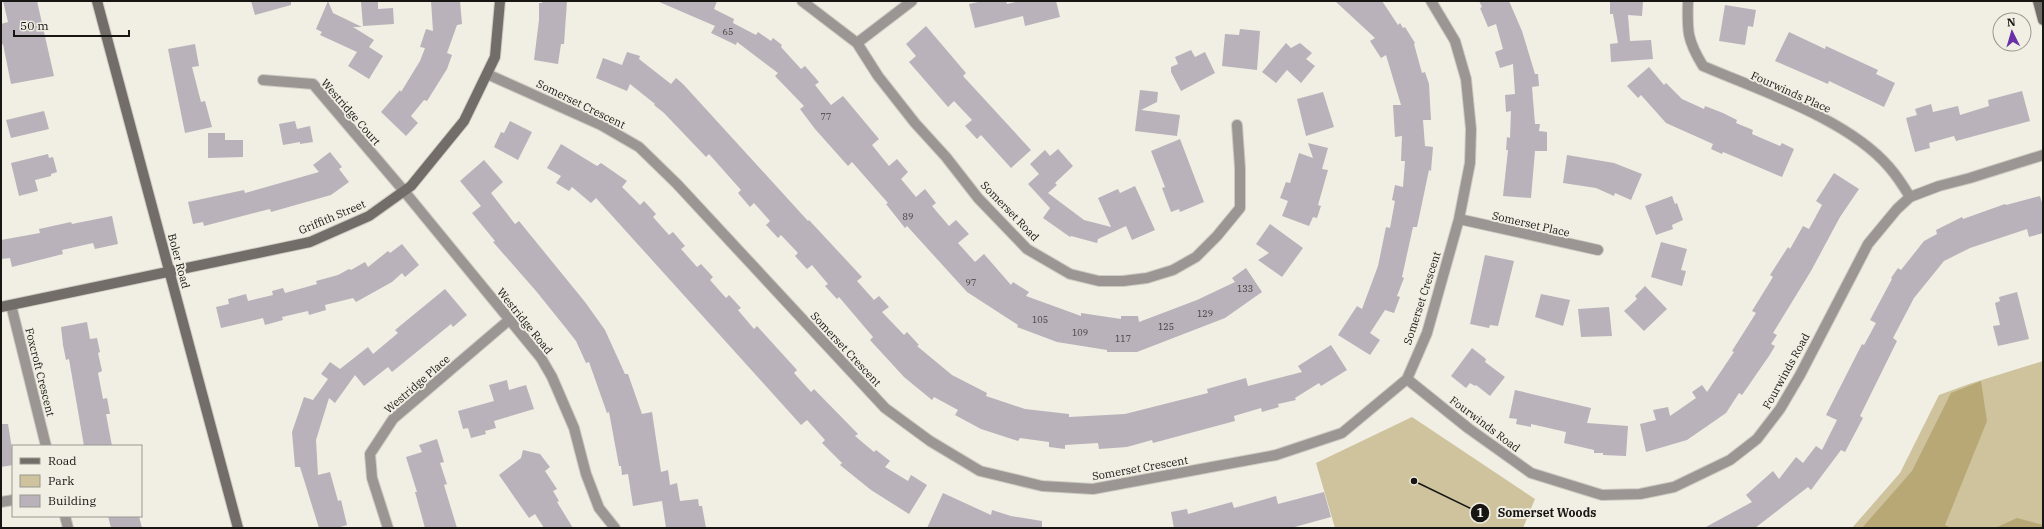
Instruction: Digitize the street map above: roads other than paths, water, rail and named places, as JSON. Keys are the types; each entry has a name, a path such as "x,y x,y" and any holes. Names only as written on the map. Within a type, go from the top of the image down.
{"street":[{"name":"Boler Road","path":"97,1 238,528"},
{"name":"Griffith Street","path":"6,306 310,242 369,216 411,186 464,120 495,57 500,1"},
{"name":"Somerset Road","path":"802,1 857,44 878,76 915,123 946,157 978,198 1027,249 1070,274 1099,281 1123,281 1147,278 1173,270 1196,257 1217,236 1240,208 1240,168 1237,125"},
{"path":"857,44 912,1"},
{"name":"Somerset Crescent","path":"487,74 601,124 639,147 677,184 885,408 930,441 980,471 1042,486 1093,489 1276,456 1342,432 1407,379 1426,332 1459,219 1470,163 1471,129 1466,79 1455,41 1431,1"},
{"name":"Fourwinds Place","path":"1688,1 1687,31 1692,48 1703,66 1833,124 1867,147 1889,167 1910,197"},
{"path":"2038,1 2043,20"},
{"name":"Westridge Court","path":"263,80 313,84 404,191"},
{"name":"Fourwinds Road","path":"1407,379 1468,428 1531,473 1602,495 1640,494 1674,487 1730,460 1757,439 1780,408 1800,375 1868,244 1897,208 1910,197 1939,186 2043,156"},
{"name":"Westridge Road","path":"404,191 541,358 552,377 574,428 586,474 599,508 615,528"},
{"name":"Somerset Place","path":"1459,219 1598,250"},
{"name":"Foxcroft Crescent","path":"6,306 46,445"},
{"name":"Westridge Place","path":"388,528 372,478 370,454 393,419 510,320"},
{"path":"1,502 12,500"},
{"path":"65,517 68,528"}],"place":[{"name":"Somerset Woods","path":"1414,481"}]}
